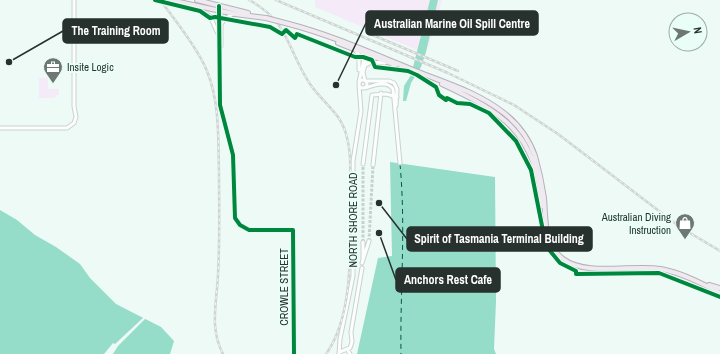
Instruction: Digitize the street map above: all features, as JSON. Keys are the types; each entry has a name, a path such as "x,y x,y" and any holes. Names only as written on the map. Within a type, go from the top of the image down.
{"main road":[{"path":"170,0 266,18 297,26 459,88 485,100 504,113 522,135 535,172 541,199 544,233 551,250 562,261 576,268 596,270 613,268 660,269 720,288"},
{"path":"197,0 235,14 266,18"},
{"path":"297,26 356,51 367,53 389,63 408,68"},
{"path":"701,283 720,292"}],"street":[{"path":"0,128 67,128 74,123 76,117 74,106 74,0"},
{"path":"178,2 203,11 210,16 214,22 220,39"},
{"path":"220,9 220,39"},
{"path":"220,9 220,39"},
{"path":"221,25 226,18 235,14"},
{"name":"CROWLE STREET","path":"220,39 220,105 232,155 234,212 238,223 249,230 293,230 294,354"},
{"name":"NORTH SHORE ROAD","path":"356,51 359,55 360,76"},
{"name":"NORTH SHORE ROAD","path":"339,353 353,276 353,161 361,103 365,88 363,73 367,53"},
{"name":"NORTH SHORE ROAD","path":"361,103 359,83 367,53"},
{"path":"365,65 373,62 389,63"},
{"path":"395,96 396,86 392,81 362,80 359,83 361,88 388,84 393,88 395,96 400,163"},
{"path":"363,164 372,95 381,94 395,96"},
{"path":"373,165 381,94"},
{"path":"363,242 362,263 369,241"},
{"path":"347,349 350,348 352,343 350,332 362,268"},
{"path":"341,337 342,344 350,354"},
{"name":"NORTH SHORE ROAD","path":"339,353 343,349 347,349"}],"shaded area":[{"path":"315,0 430,0 417,50 315,7"},
{"path":"430,0 438,0 426,52 421,67 411,83 406,101 403,101 404,86 411,75"},
{"path":"438,0 442,0 427,52 429,37"},
{"path":"39,78 48,78 48,89 59,89 59,94 54,98 39,98"},
{"path":"390,162 495,177 496,301 494,349 496,354 357,354 378,258 392,256"},
{"path":"0,210 17,220 35,235 56,247 80,264 90,278 116,304 161,327 174,341 170,354 0,354"}],"pier":[{"path":"144,317 146,318 118,346 113,354 104,354 113,343 115,344"}],"ferry route":[{"path":"400,164 403,212 401,354"}],"tunnel":[{"path":"363,164 363,242"},
{"path":"369,241 373,165"}],"railway":[{"path":"160,0 186,34 198,54 207,71 214,96 218,134 219,211 219,261 215,325 216,334 223,354"},
{"path":"249,0 273,18 280,27 302,72 310,84 340,119 348,142 350,157 349,277 342,319 335,338 326,354"},
{"path":"276,0 448,73 514,105 558,134 680,227 720,251"},
{"path":"368,33 458,71"}],"cycle path":[{"path":"155,0 200,11 210,18 215,17 270,27 282,34 286,30 295,38 297,34 355,57 363,57 372,60 375,67 408,71 417,75 436,87 439,95 446,100 447,98 457,103 470,104 489,113 516,141 531,170 546,246 560,263 576,271 576,274 659,273 720,297"},
{"path":"219,6 220,105 233,155 235,218 240,225 249,230 293,230 294,354"}],"place":[{"name":"The Training Room","path":"9,62"},
{"name":"Insite Logic","path":"53,84"},
{"name":"Australian Marine Oil Spill Centre","path":"336,85"},
{"name":"Spirit of Tasmania Terminal Building","path":"379,203"},
{"name":"Anchors Rest Cafe","path":"379,233"},
{"name":"Australian Diving Instruction","path":"685,240"}]}
